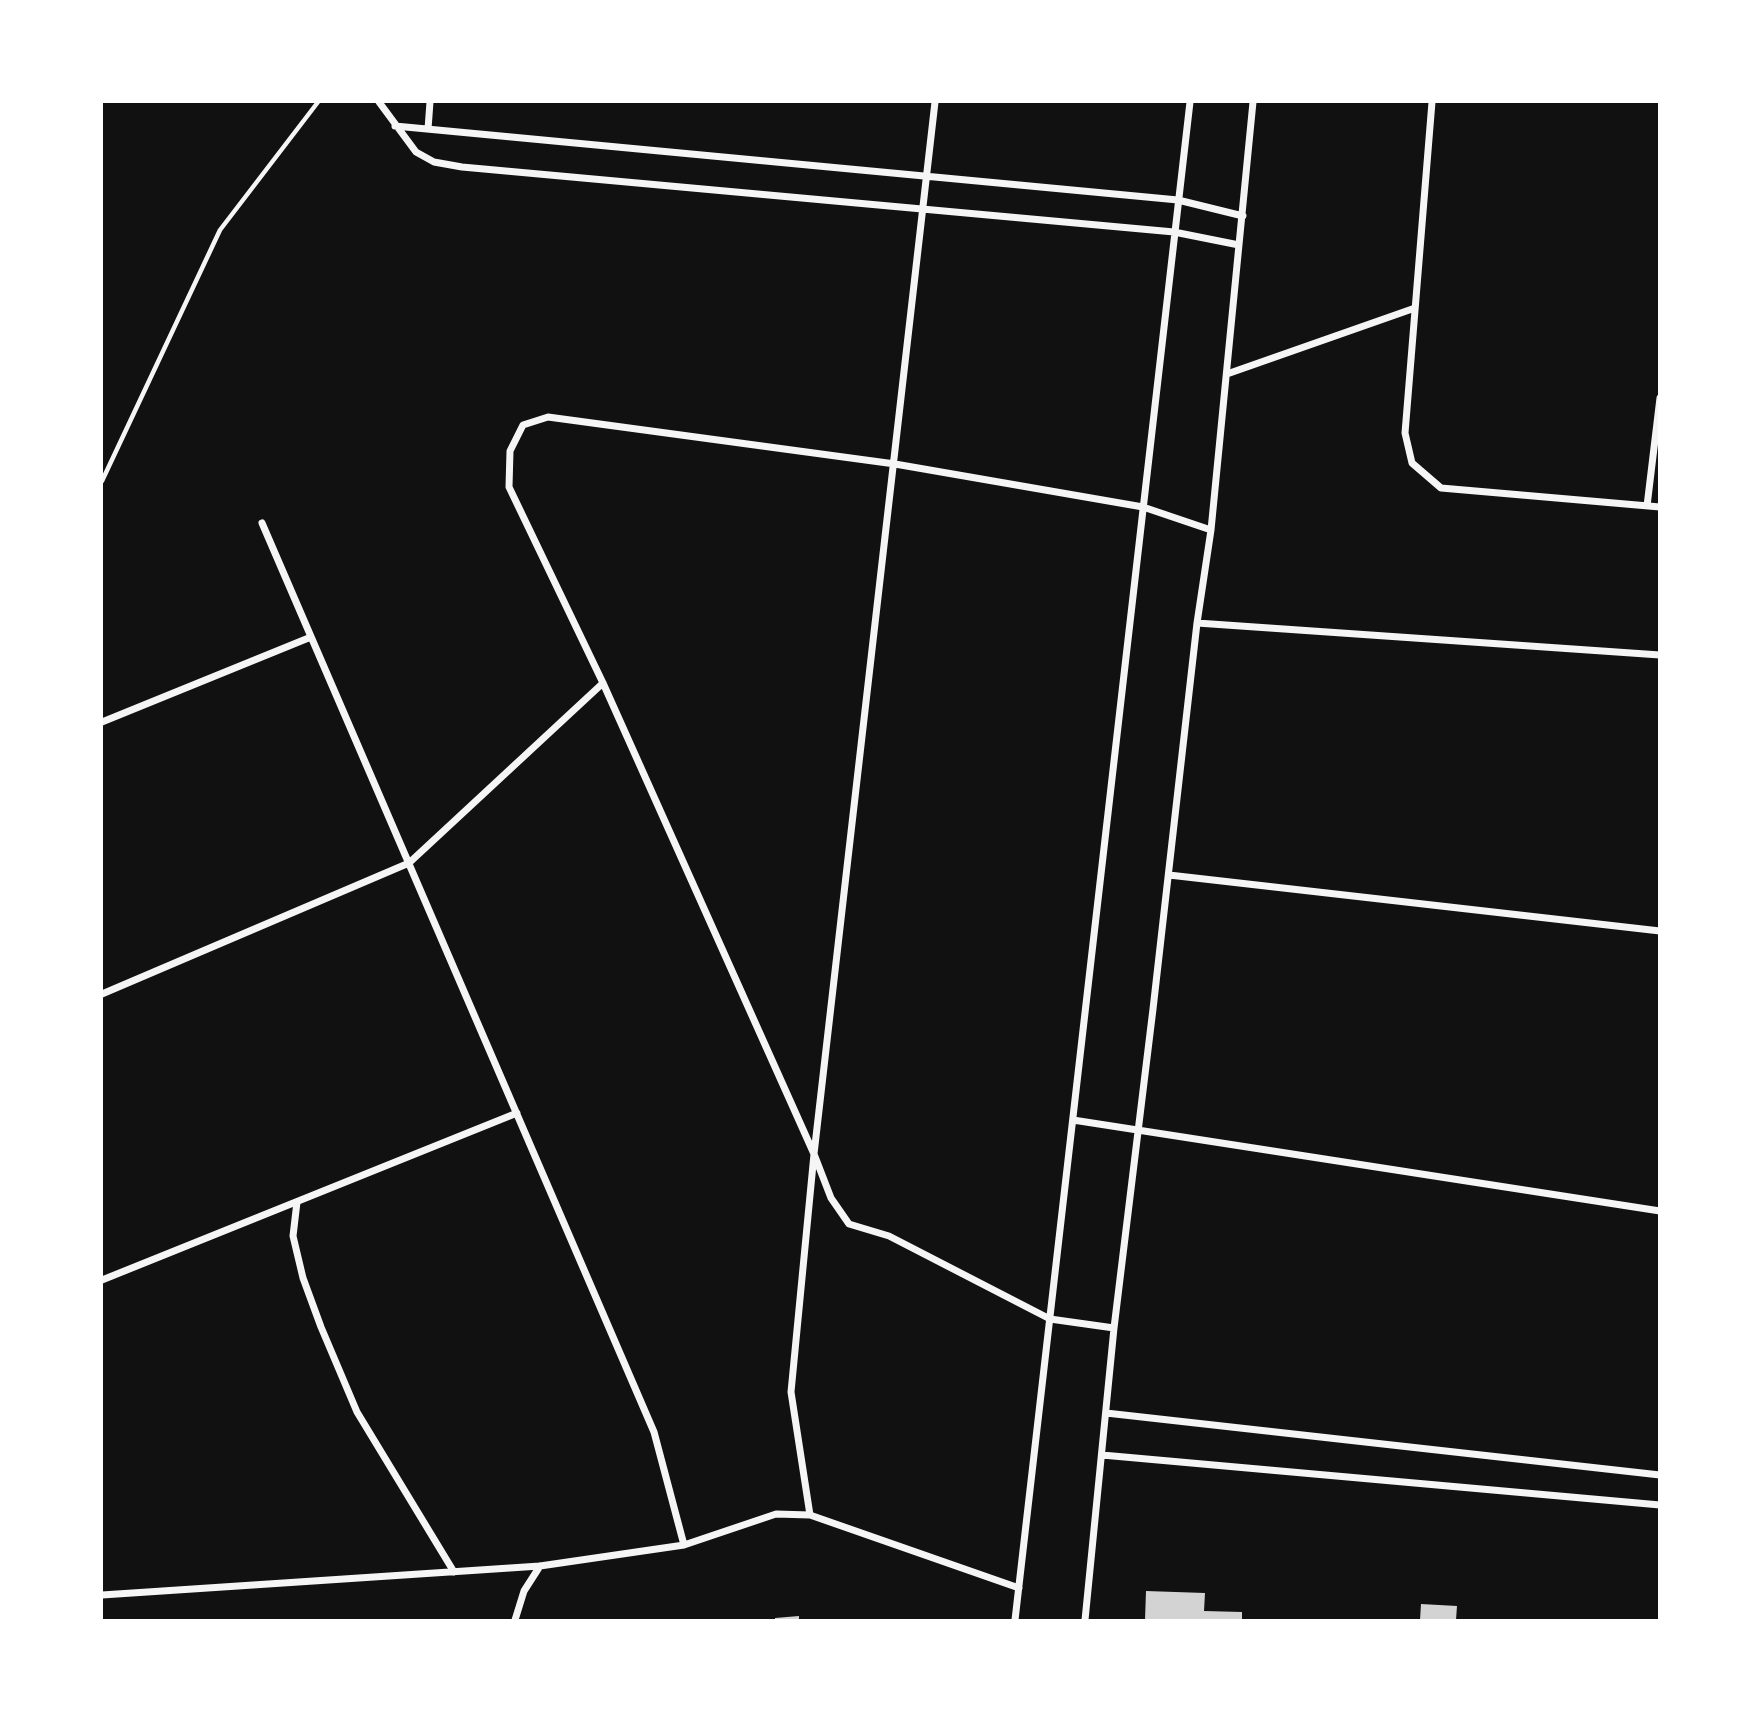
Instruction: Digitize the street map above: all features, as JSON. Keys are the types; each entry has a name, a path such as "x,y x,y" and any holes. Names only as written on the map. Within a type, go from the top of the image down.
{"street":[{"path":"379,102 416,152 434,162 462,167 1174,232 1239,245"},
{"path":"428,129 430,102"},
{"path":"810,1515 792,1392 814,1154 935,102"},
{"path":"1015,1620 1190,102"},
{"path":"1084,1620 1114,1328 1197,623 1211,530 1253,102"},
{"path":"1432,102 1405,433 1412,463 1441,488 1660,507"},
{"path":"395,126 1178,200 1242,216"},
{"path":"1227,374 1415,309"},
{"path":"1647,506 1660,397"},
{"path":"1114,1328 1049,1319 888,1236 849,1224 831,1199 814,1154 603,683 509,487 510,451 523,425 548,417 895,464 1143,508 1211,530"},
{"path":"262,523 654,1432 684,1545"},
{"path":"1197,623 1660,655"},
{"path":"102,722 311,637"},
{"path":"102,994 409,863 603,683"},
{"path":"1169,875 1660,931"},
{"path":"102,1280 517,1113"},
{"path":"1073,1120 1660,1211"},
{"path":"297,1202 292,1236 303,1278 321,1327 358,1412 454,1572"},
{"path":"1106,1413 1660,1475"},
{"path":"1102,1455 1660,1504"},
{"path":"102,1595 540,1566 684,1545 776,1514 810,1515 1019,1588"},
{"path":"515,1620 524,1591 540,1566"}],"path":[{"path":"102,481 220,230 318,102"}],"building":[{"path":"1146,1591 1205,1593 1204,1611 1242,1612 1242,1620 1145,1620"},
{"path":"1421,1604 1457,1606 1456,1620 1420,1620"},
{"path":"799,1616 799,1620 775,1620 775,1618"}]}
